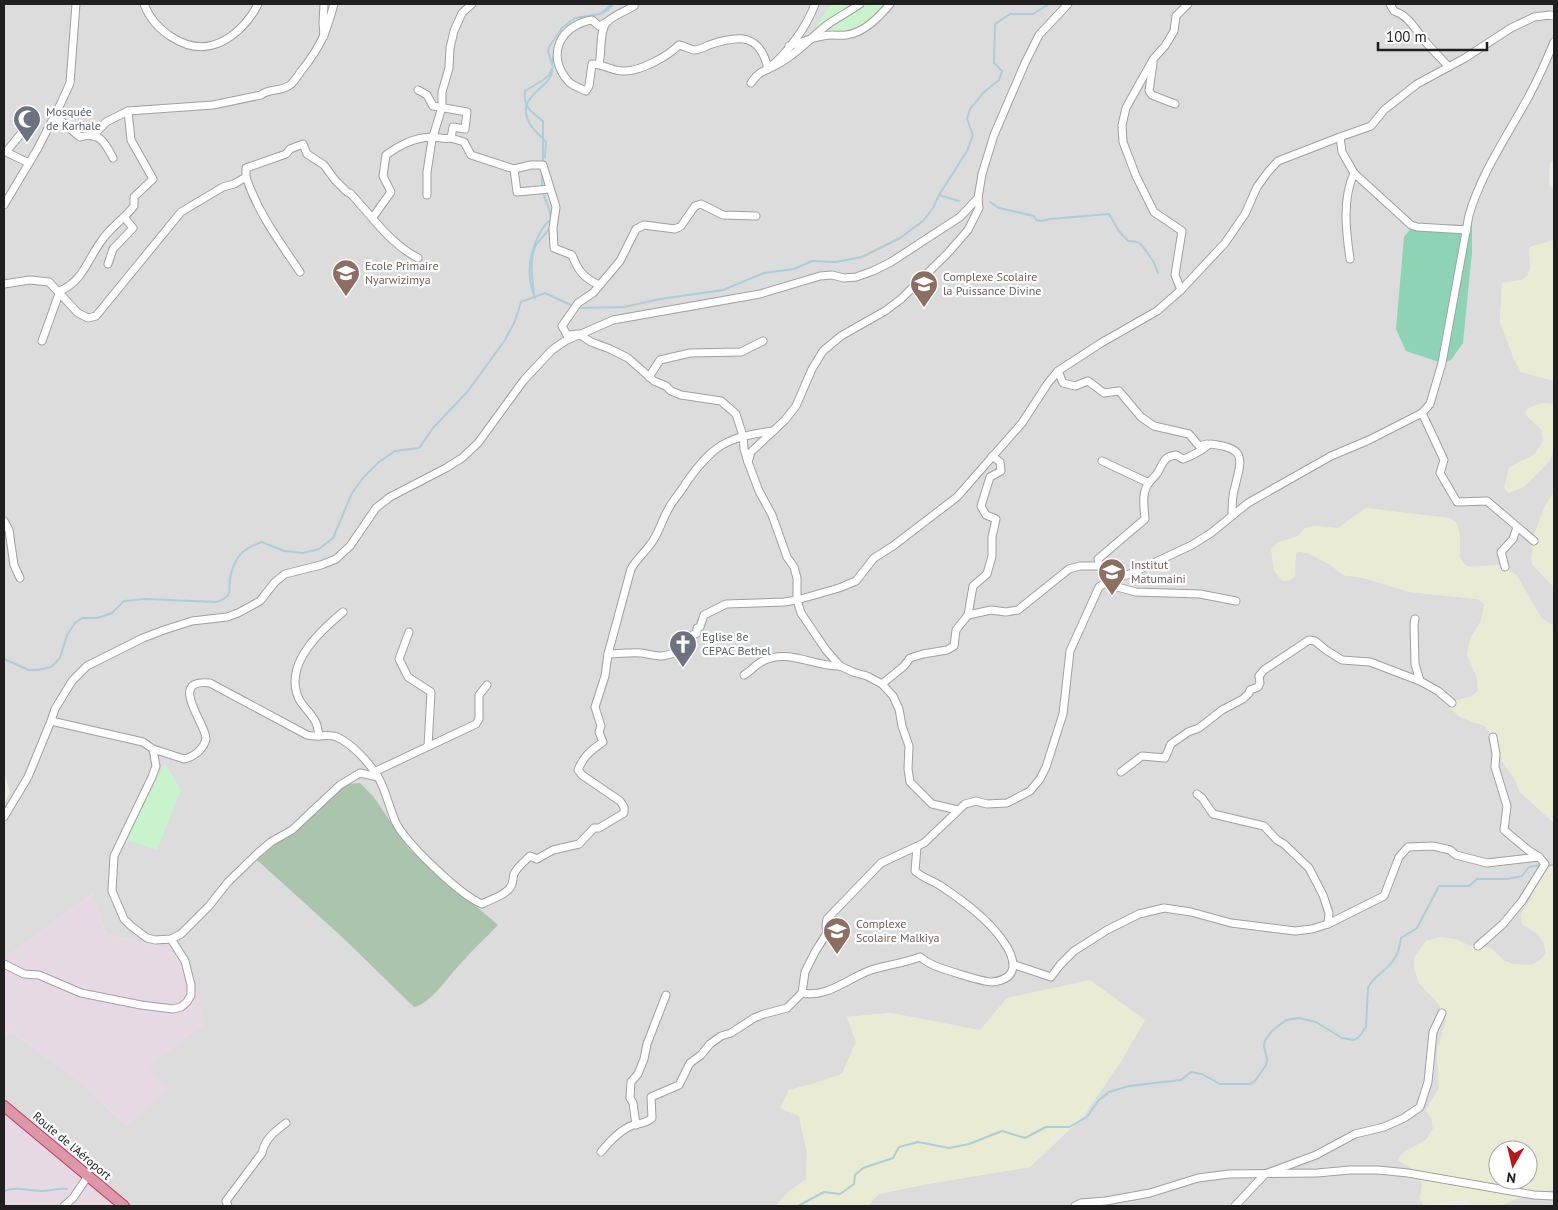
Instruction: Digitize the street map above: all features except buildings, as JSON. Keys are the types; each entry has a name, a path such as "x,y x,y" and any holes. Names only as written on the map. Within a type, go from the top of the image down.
{"highway":[{"name":"Route de l'Aéroport","path":"4,1106 124,1206"}],"street":[{"path":"4,205 29,163 70,83 76,4"},
{"path":"144,4 155,22 167,34 184,43 199,46 213,45 238,31 258,4"},
{"path":"324,4 324,36"},
{"path":"93,136 106,122 128,111 213,104 261,95 265,91 282,89 290,85 308,64 324,36 334,4"},
{"path":"427,195 426,172 433,137 442,107 442,92 450,68 450,48 454,31 462,13 472,4"},
{"path":"768,69 781,57 802,29 811,15 815,4"},
{"path":"751,83 759,74 793,56 828,25 860,4"},
{"path":"789,46 830,34 845,35 856,33 877,19 890,4"},
{"path":"748,462 751,452 796,406 812,369 824,350 842,336 885,311 901,299 959,242 975,218 979,208 978,198 982,174 994,135 1031,48 1039,35 1068,4"},
{"path":"1181,290 1175,275 1182,231 1154,212 1136,176 1123,142 1122,125 1126,108 1154,58 1165,46 1174,31 1176,16 1188,4"},
{"path":"1390,4 1394,11 1402,13 1449,67"},
{"path":"634,6 599,26 592,20 574,25 564,34 558,44 557,56 560,68 573,85 586,91 589,86 592,64 599,64 612,70 633,71 669,55 680,45 695,50 729,38 745,38 755,44 764,53 768,69"},
{"path":"608,654 640,653 666,657 676,652 678,640 697,633 697,628 700,627 704,615 726,604 797,600 856,581 874,558 894,546 957,497 1022,423 1058,371 1157,311 1181,290 1225,243 1245,214 1257,187 1278,161 1371,126 1384,110 1417,84 1449,67 1511,28 1534,17 1554,16"},
{"path":"599,64 603,30 607,22"},
{"path":"600,1152 612,1139 633,1125 648,1122 652,1118 651,1097 678,1085 690,1063 701,1055 710,1044 721,1036 732,1033 754,1018 788,1008 802,993 805,972 827,933 827,919 881,864 917,847 964,804 971,801 996,805 1007,803 1030,791 1040,779 1046,767 1063,714 1070,651 1099,586 1111,579 1130,574 1192,545 1211,533 1248,503 1331,456 1369,440 1422,413 1430,404 1438,379 1469,215 1480,183 1530,94 1554,42"},
{"path":"1154,58 1149,91 1152,96 1175,104"},
{"path":"418,90 427,95 433,106 467,112 465,129 453,126 451,138"},
{"path":"42,341 60,292 71,286 91,260 100,242 134,206 134,198 153,179 131,140 128,111"},
{"path":"54,115 80,136 88,134 99,137 107,145 114,158"},
{"path":"24,130 5,154 29,163"},
{"path":"372,217 392,192 383,176 386,155 408,141 433,137 446,140 451,138 464,142 470,155 514,169 530,165 543,165 556,207 553,228 554,248 572,255 583,276 599,285"},
{"path":"1340,137 1342,152 1354,173 1411,225 1417,228 1467,230"},
{"path":"300,272 260,212 246,177 246,168 286,154 290,149 303,144 307,154 324,165 335,180 350,193 381,229 404,251 418,258"},
{"path":"514,169 517,192 550,188"},
{"path":"1350,259 1345,225 1349,185 1354,173"},
{"path":"4,284 30,280 49,282 78,313 88,318 96,316 180,212 223,187 234,184 246,177"},
{"path":"4,817 28,777 62,695 72,681 87,666 143,638 164,630 192,621 228,617 238,613 260,601 275,582 285,574 321,565 336,559 350,546 376,508 390,497 462,458 478,444 524,380 538,364 565,341 612,320 760,294 820,276 850,277 873,271 891,262 960,217 978,198"},
{"path":"756,216 722,215 701,204 694,206 681,226 675,229 644,225 636,229 620,261 593,293 578,303 562,326 567,335 580,334 591,342 628,358 649,377 666,386 671,391 681,395 722,401 736,414 748,462 759,491 772,515 787,557 794,567 797,578 797,600 801,613 809,627 840,666 882,684 893,696 899,709 902,726 909,746 908,769 910,782 932,804 958,810"},
{"path":"108,264 113,249 132,228 124,217"},
{"path":"649,377 660,360 690,353 741,352 763,341"},
{"path":"1058,371 1063,384 1076,386 1088,381 1104,393 1118,391 1141,417 1154,426 1188,434 1199,446 1210,444 1224,445 1235,450 1240,459 1240,467 1233,493 1232,515"},
{"path":"1422,413 1444,460 1440,473 1457,502 1487,501 1534,540"},
{"path":"52,721 143,742 153,749 184,759 189,758 200,750 206,739 205,732 194,712 190,696 196,684 210,683 306,735 332,736 341,740 359,754 376,774 397,824 404,835 449,880 474,901 482,904 503,894 510,888 514,882 517,869 530,856 537,859 553,850 579,844 594,828 599,828 624,813 624,807 620,801 582,775 578,770 580,762 589,751 603,742 599,732 601,726 595,707 605,676 608,654 627,582 638,557 647,550 669,508 706,457 716,448 743,436 773,431"},
{"path":"1210,444 1200,452 1183,459 1176,455 1169,456 1161,464 1158,474 1149,482 1143,497 1145,519 1098,559 1100,566 1117,587 1136,592 1154,594 1179,592 1236,601"},
{"path":"882,684 904,666 910,658 947,650 954,646 956,630 968,615 973,586 987,574 992,556 992,537 996,520 986,515 980,506 990,477 1001,471 1000,462 992,456"},
{"path":"1102,461 1149,482"},
{"path":"4,521 9,530 13,559 20,578"},
{"path":"1505,567 1501,552 1513,538 1516,527"},
{"path":"968,615 979,611 1006,612 1018,610 1069,570 1090,564 1100,566"},
{"path":"319,736 316,722 300,702 296,692 297,671 310,643 322,629 343,612"},
{"path":"1415,619 1415,664 1420,681"},
{"path":"409,632 399,659 408,677 431,692 428,746"},
{"path":"1121,772 1142,756 1165,758 1171,744 1188,732 1199,728 1222,710 1242,699 1250,690 1258,687 1260,683 1259,676 1264,670 1308,640 1315,641 1342,660 1370,662 1420,681 1438,691 1452,703"},
{"path":"744,675 762,661 786,656 812,660 829,667 840,666"},
{"path":"153,749 156,766 114,856 112,891 121,913 130,926 147,938 155,940 171,939 181,934 209,906 228,882 258,853 270,842 292,830 340,785 360,773 376,774 428,746 476,724 479,719 479,695 487,685"},
{"path":"1478,946 1503,924 1522,901 1545,864 1539,857 1504,830 1507,806 1495,767 1494,737"},
{"path":"1197,794 1213,814 1264,826 1309,868 1323,895 1329,913 1328,924"},
{"path":"1014,964 1051,977 1074,951 1107,930 1140,914 1164,908 1191,912 1231,923 1295,931 1312,929 1328,924 1384,896 1399,857 1408,847 1432,846 1450,850 1456,855 1487,863 1539,857"},
{"path":"802,993 833,990 862,974 887,965 910,961 920,957 932,964 990,982 1004,978 1012,973 1014,964 1011,954 1004,941 990,924 939,884 923,878 915,871 917,847"},
{"path":"4,964 24,974 39,975 89,995 173,1009 181,1007 187,1002 191,995 191,986 185,961 171,939"},
{"path":"636,1125 633,1102 630,1098 632,1082 638,1074 644,1059 647,1044 666,995"},
{"path":"1235,1206 1265,1174 1316,1155 1355,1134 1384,1127 1404,1118 1420,1107 1428,1082 1433,1032 1442,1013"},
{"path":"228,1206 226,1201 262,1154 272,1132 286,1123"},
{"path":"1074,1206 1081,1203 1150,1194 1198,1178 1229,1174 1378,1170 1441,1178 1534,1195 1554,1196"},
{"path":"64,1206 88,1176"}],"shaded area":[{"path":"4,4 1554,4 1554,159 1550,164 1549,185 1554,190 1554,240 1530,269 1528,275 1522,280 1502,283 1500,322 1521,372 1554,381 1554,404 1542,403 1526,415 1542,430 1543,441 1535,454 1509,468 1549,462 1554,450 1554,492 1545,506 1532,564 1554,587 1554,626 1542,619 1517,576 1500,565 1469,567 1465,565 1460,558 1460,536 1366,508 1338,529 1316,526 1298,536 1277,543 1295,576 1295,555 1297,551 1308,553 1331,565 1343,575 1364,578 1410,592 1478,599 1485,604 1481,621 1471,637 1467,654 1477,678 1478,691 1471,697 1453,701 1460,717 1485,726 1495,739 1502,761 1514,778 1520,792 1554,823 1554,863 1538,877 1532,887 1531,899 1521,914 1522,924 1538,934 1544,943 1546,954 1538,962 1531,965 1515,965 1505,961 1490,948 1470,946 1455,939 1419,983 1438,1003 1445,1016 1446,1024 1437,1051 1439,1088 1426,1110 1432,1119 1433,1129 1426,1140 1404,1152 1399,1161 1414,1170 1421,1178 1420,1198 1424,1206 867,1206 879,1194 1030,1167 1083,1116 1123,1058 1007,998 981,1031 891,1013 847,1017 856,1042 842,1074 789,1090 781,1108 799,1115 807,1153 806,1180 788,1192 776,1206 128,1206 69,1153 4,1100 4,1038 10,1031 77,1079 127,1126 146,1068 204,1024 178,947 161,947 106,934 92,894 4,959 4,804 10,792 4,772"},
{"path":"92,894 106,934 161,947 178,947 197,983 204,1024 147,1068 169,1089 127,1126 77,1079 10,1031 4,1038 4,959"},
{"path":"4,1100 69,1153 128,1206 4,1206"},
{"path":"1554,1189 1554,1206 1500,1206 1518,1198"}],"green space":[{"path":"831,4 895,4 885,14 855,30 825,32 817,24"},
{"path":"1414,224 1472,225 1472,252 1463,343 1451,360 1442,363 1406,351 1396,329 1404,237"},
{"path":"1554,240 1554,381 1521,372 1500,322 1502,283 1522,280 1528,275 1530,269 1529,247"},
{"path":"1542,403 1554,404 1554,450 1549,462 1524,487 1508,493 1504,487 1509,468 1535,454 1543,441 1542,430 1526,415 1525,411"},
{"path":"1554,492 1554,587 1531,561 1535,532 1545,506"},
{"path":"1366,508 1450,518 1457,523 1460,536 1460,558 1465,565 1469,567 1501,565 1507,568 1517,576 1542,619 1554,626 1554,823 1520,792 1514,778 1502,761 1495,739 1485,726 1460,717 1450,708 1453,701 1471,697 1478,691 1477,678 1467,654 1471,637 1481,621 1484,604 1478,599 1410,592 1364,578 1343,575 1331,565 1308,553 1297,551 1295,576 1290,580 1283,581 1274,571 1271,549 1277,543 1298,536 1305,528 1316,526 1338,528"},
{"path":"165,763 181,790 157,850 125,839"},
{"path":"360,783 373,796 409,849 498,925 466,957 433,995 420,1005 414,1007 341,936 257,860 345,784"},
{"path":"1554,863 1554,1189 1518,1198 1500,1206 1475,1206 1466,1199 1424,1206 1420,1198 1421,1178 1414,1170 1399,1161 1398,1158 1404,1152 1426,1140 1433,1129 1432,1119 1426,1110 1439,1088 1437,1051 1446,1020 1438,1003 1419,983 1414,969 1414,957 1426,941 1441,937 1455,939 1470,946 1490,948 1505,961 1512,964 1531,965 1538,962 1546,954 1544,943 1538,934 1522,924 1521,914 1531,899 1532,887 1538,877"},
{"path":"1090,980 1145,1020 1123,1058 1084,1116 1030,1167 879,1193 867,1206 776,1206 788,1192 806,1179 807,1153 799,1116 780,1108 789,1090 842,1074 856,1042 847,1017 891,1013 980,1030 1007,998"}],"waterway":[{"path":"543,163 543,121 527,105 525,91 549,75 553,67 548,52 549,47 562,28 575,18 600,14 612,4"},
{"path":"602,13 614,4"},
{"path":"577,308 624,307 660,299 723,290 764,273 794,269 812,261 836,262 862,257 900,238 923,221 933,208 939,195 967,151 973,135 967,119 970,109 984,92 999,80 1002,71 994,63 995,24 1010,14 1033,14 1049,4"},
{"path":"552,63 554,53"},
{"path":"545,157 546,142 530,124 526,114 526,106 529,99 550,77 552,70"},
{"path":"542,173 542,188"},
{"path":"535,298 532,291 530,261 541,231 546,223 551,220 543,193"},
{"path":"939,195 959,201"},
{"path":"990,202 999,208 1034,216 1036,220 1041,221 1109,214 1119,231 1128,241 1138,242 1142,245 1153,261 1158,273"},
{"path":"534,293 532,256 536,245 551,226"},
{"path":"4,659 29,670 51,667 60,658 67,635 75,623 82,618 97,618 112,613 124,601 145,599 217,602 229,594 231,574 238,557 250,547 262,542 284,551 303,553 319,549 333,538 352,493 363,478 379,462 395,451 419,448 433,428 468,391 505,340 515,321 521,302 545,293 573,306"},
{"path":"798,1206 824,1192 840,1194 854,1184 855,1175 863,1168 893,1158 899,1147 918,1142 949,1148 969,1144 1002,1131 1025,1138 1046,1127 1069,1127 1087,1117 1098,1101 1109,1092 1129,1086 1181,1080 1191,1072 1202,1074 1220,1084 1250,1084 1255,1081 1266,1065 1265,1040 1272,1031 1286,1020 1299,1018 1316,1022 1342,1038 1354,1040 1359,1037 1366,1027 1368,988 1370,984 1393,961 1401,938 1417,928 1439,886 1469,886 1477,879 1507,879 1522,876 1529,867 1542,865"},
{"path":"1547,865 1554,865"},
{"path":"4,1191 13,1189 41,1191 67,1189"}],"place":[{"name":"Mosquée de Karhale","path":"27,143"},
{"name":"Ecole Primaire Nyarwizimya","path":"346,297"},
{"name":"Complexe Scolaire la Puissance Divine","path":"924,308"},
{"name":"Institut Matumaini","path":"1112,596"},
{"name":"Eglise 8e CEPAC Bethel","path":"683,668"},
{"name":"Complexe Scolaire Malkiya","path":"837,955"}]}
